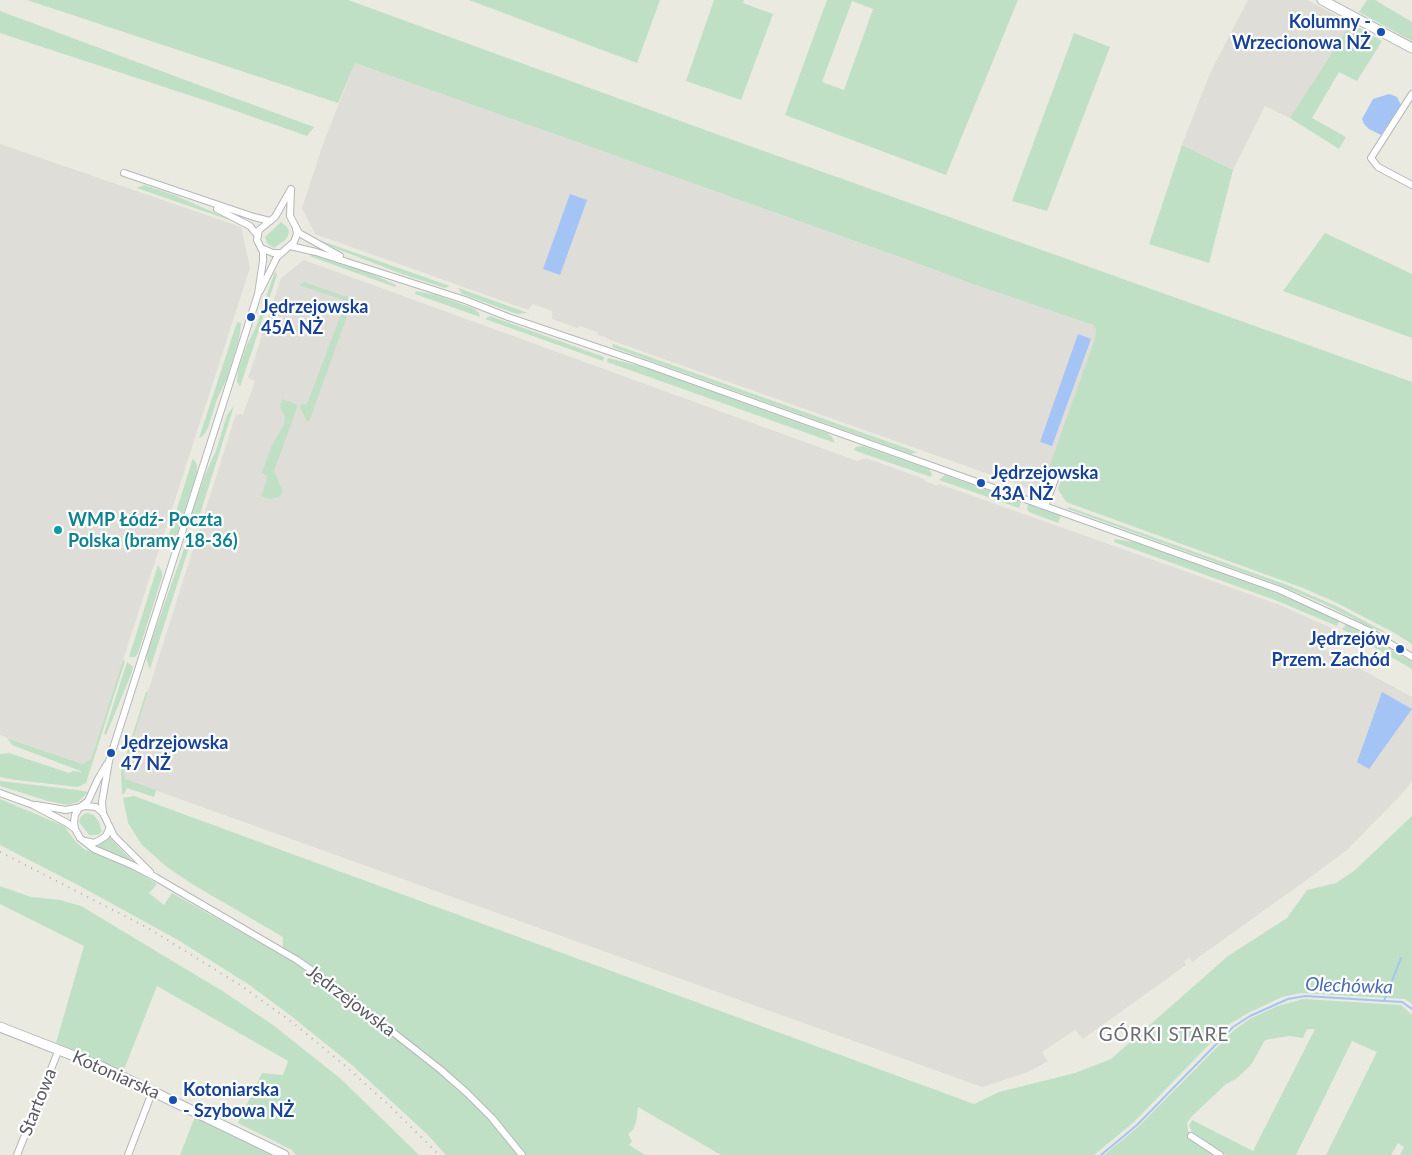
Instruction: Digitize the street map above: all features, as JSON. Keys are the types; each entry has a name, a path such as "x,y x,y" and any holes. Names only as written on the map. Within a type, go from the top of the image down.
{"street":[{"path":"1322,0 1412,48"},
{"path":"1412,94 1372,158 1378,167 1412,185"},
{"path":"124,173 254,217 292,220"},
{"path":"258,236 263,226 272,219 291,189 292,220 296,229 304,237 355,264"},
{"path":"103,813 102,802 109,761 258,294 263,261 258,236 250,226 198,199"},
{"path":"258,294 270,274 277,257 296,238 296,229"},
{"path":"290,246 355,264 465,300 508,317 655,367 1280,590 1368,630 1412,657"},
{"path":"261,248 273,253 281,253"},
{"path":"1045,506 1055,479"},
{"path":"75,829 74,818 79,808 88,801 109,761"},
{"name":"Jędrzejowska","path":"0,793 33,805 67,822 94,849 155,877 297,960 338,989 467,1092 492,1118 522,1155"},
{"name":"Jędrzejowska","path":"33,805 66,810 96,806 103,813 109,829 123,846 155,877"},
{"path":"84,841 94,843 106,836 109,829"},
{"name":"Kotoniarska","path":"0,1027 59,1049 153,1090 284,1155"},
{"name":"Startowa","path":"17,1155 59,1049"},
{"path":"128,1155 153,1090"},
{"path":"1191,1136 1220,1155"}],"shaded area":[{"path":"1248,0 1307,0 1351,23 1290,118 1265,106 1233,170 1182,145 1210,73"},
{"path":"355,63 970,283 1093,325 1096,329 1096,339 1044,483 1031,489 610,340 598,335 597,332 580,326 577,328 552,319 552,311 533,304 528,310 315,234 302,208 323,144"},
{"path":"0,144 241,227 250,268 91,759 82,764 0,735"},
{"path":"304,260 857,461 866,458 924,479 937,486 939,484 1280,605 1333,629 1324,649 1412,697 1412,781 1401,795 1347,850 1192,962 1189,958 1184,961 1186,965 1083,1039 1075,1030 1042,1052 1048,1061 1028,1072 982,1087 124,779 123,770 236,414 243,415 255,381 248,378 281,278"}],"green space":[{"path":"27,0 348,0 719,135 1412,382 1412,644 1333,601 1303,588 1066,502 1058,489 1061,480 1047,473 1095,339 1096,329 1093,325 970,283 355,63 338,103"},
{"path":"469,0 660,0 637,63"},
{"path":"714,0 744,0 743,3 773,14 741,100 686,81"},
{"path":"827,0 1018,0 946,175 785,115","holes":["852,1 873,9 844,90 822,82"]},
{"path":"1367,0 1375,0 1412,22 1412,41 1359,12"},
{"path":"0,11 314,127 307,136 0,33"},
{"path":"1351,23 1382,41 1357,81 1339,72 1312,118 1346,137 1339,149 1290,118"},
{"path":"1074,33 1110,47 1047,211 1012,201"},
{"path":"1182,145 1233,170 1209,263 1149,244"},
{"path":"144,185 174,195 238,223 137,188"},
{"path":"281,222 289,231 288,236 274,248 267,243 265,237"},
{"path":"1325,233 1412,274 1412,338 1283,291"},
{"path":"316,239 450,286 445,288 402,274"},
{"path":"309,254 370,273 396,285 395,287 312,257"},
{"path":"275,271 277,275 240,387 237,382 238,370 246,347 256,327"},
{"path":"304,282 353,299 310,419 307,422 300,407 301,404 305,405 308,402 346,301 299,285"},
{"path":"458,288 528,313 517,314 462,294"},
{"path":"416,291 436,295 475,309 480,317 415,294"},
{"path":"490,316 604,357 603,361 485,319"},
{"path":"237,322 241,323 239,339 227,378 217,399 208,428 203,436 199,438"},
{"path":"613,344 917,452 911,454 612,347"},
{"path":"608,358 647,368 827,433 835,443 607,362"},
{"path":"282,399 298,405 274,471 283,492 279,497 270,499 261,496 268,476 262,473 271,447 284,425 285,417 280,407"},
{"path":"234,406 197,524 193,519 192,513 205,475 216,451 227,415"},
{"path":"863,446 929,469 932,474 931,477 853,450 856,447"},
{"path":"193,458 197,465 197,472 176,537 171,544 165,547"},
{"path":"945,475 1021,502 1019,508 939,480"},
{"path":"1028,504 1061,516 1058,523 1029,512 1027,509"},
{"path":"1069,507 1290,586 1338,607 1389,634 1279,585 1068,509"},
{"path":"192,538 150,669 146,656 185,546"},
{"path":"1115,539 1139,543 1274,592 1339,622 1337,626 1275,600 1114,542"},
{"path":"158,565 162,572 162,577 138,653 135,657 129,657"},
{"path":"1347,624 1412,662 1412,669 1342,629"},
{"path":"123,660 125,661 86,783 78,787 0,777 0,754 9,753 69,773 73,771 83,772 12,745 7,738 82,764 91,759"},
{"path":"127,662 133,667 132,672 106,735 104,734"},
{"path":"146,692 148,692 123,770 125,779 156,790 154,797 127,788 124,794 122,794 121,771"},
{"path":"0,781 88,792 78,802 68,805 48,801 0,786"},
{"path":"134,796 974,1104 999,1092 1075,1073 1111,1059 1228,956 1287,918 1307,890 1336,883 1354,871 1412,816 1412,1004 1405,999 1301,993 1282,997 1248,1013 1228,1025 1134,1122 1094,1155 721,1155 638,1107 636,1122 633,1130 628,1134 632,1141 629,1145 645,1155 446,1155 428,1135 353,1066 248,984 178,940 0,845 0,799 64,826 84,849 137,871 157,884 149,893 164,905 172,893 283,956 283,937 192,884 167,867 142,845 128,823 123,798"},
{"path":"87,813 94,815 99,822 102,832 97,835 89,835 79,822 81,816"},
{"path":"110,838 133,862 94,845"},
{"path":"0,886 31,897 60,900 81,906 224,992 273,1025 341,1079 419,1155 296,1155 292,1150 238,1123 262,1073 283,1075 288,1061 157,986 123,1072 56,1043 84,946 0,904"},
{"path":"1303,999 1401,1005 1412,1015 1412,1155 1400,1155 1404,1147 1398,1143 1391,1155 1326,1155 1377,1052 1352,1041 1296,1155 1226,1155 1193,1133 1189,1126 1192,1120 1253,1151 1315,1029 1307,1029 1303,1038 1289,1036 1265,1040 1251,1065 1236,1079 1226,1084 1192,1116 1187,1123 1188,1131 1191,1136 1215,1155 1104,1155 1139,1126 1233,1031 1251,1018 1278,1006"},
{"path":"196,1114 276,1155 180,1155"}],"water":[{"path":"1389,94 1397,97 1401,105 1381,135 1369,129 1362,119 1373,99"},
{"path":"570,194 587,200 560,275 543,269"},
{"path":"1078,334 1091,339 1052,446 1040,442"},
{"path":"1382,692 1412,709 1369,769 1357,762"}],"waterway":[{"path":"1384,1001 1401,958"},
{"name":"Olechówka","path":"1101,1155 1137,1125 1233,1027 1250,1016 1288,999 1305,996 1402,1002 1412,1009"}],"railway":[{"path":"0,852 148,928 240,985 292,1022 343,1064 392,1108 439,1155"}],"place":[{"name":"Kolumny - Wrzecionowa NŻ","path":"1381,32"},
{"name":"Jędrzejowska 45A NŻ","path":"251,317"},
{"name":"Jędrzejowska 43A NŻ","path":"981,483"},
{"name":"WMP Łódź- Poczta Polska (bramy 18-36)","path":"58,530"},
{"name":"Jędrzejów Przem. Zachód","path":"1400,649"},
{"name":"Jędrzejowska 47 NŻ","path":"111,753"},
{"name":"Kotoniarska - Szybowa NŻ","path":"173,1100"}],"district":[{"name":"GÓRKI STARE","path":"1164,1035"}]}
